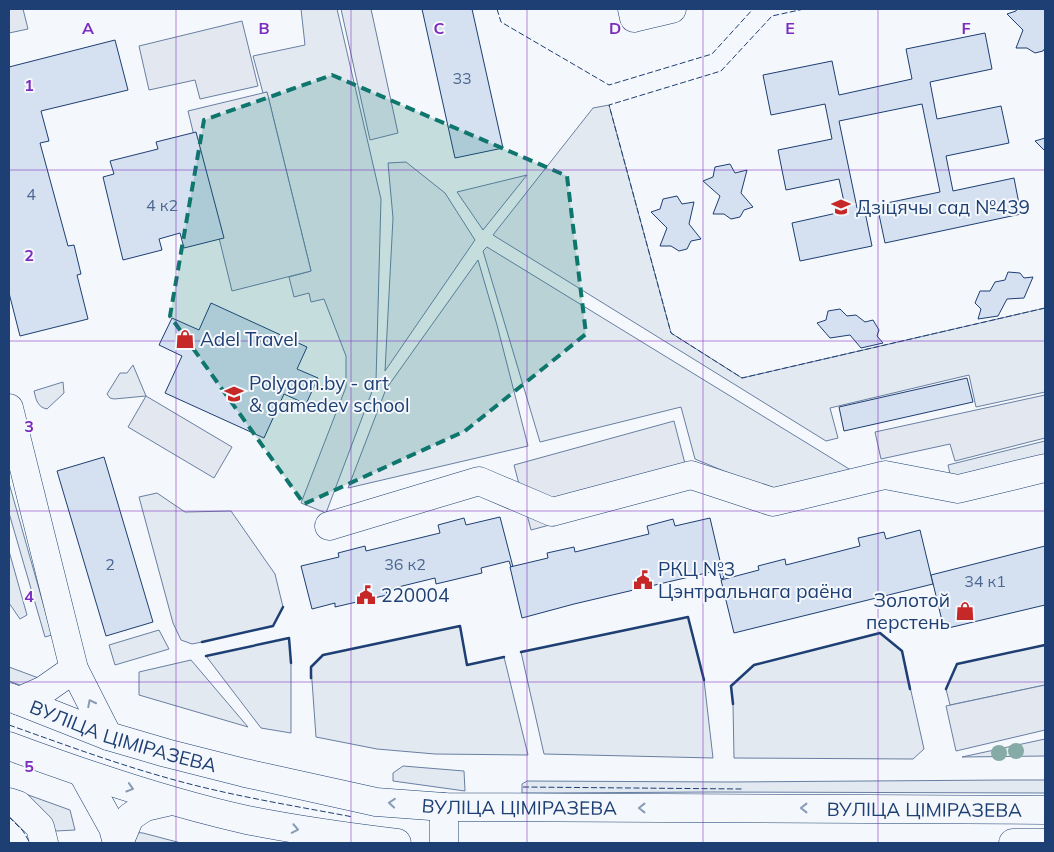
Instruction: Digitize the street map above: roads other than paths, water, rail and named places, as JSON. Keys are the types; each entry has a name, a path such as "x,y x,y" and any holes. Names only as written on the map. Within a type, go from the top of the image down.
{"main road":[{"path":"632,9 634,18 672,9"},
{"path":"9,408 74,669 108,736"},
{"path":"329,526 480,480 552,512 691,475 773,502 884,475 958,489 1045,468"},
{"path":"14,699 44,690 74,669"},
{"name":"ВУЛІЦА ЦІМІРАЗЕВА","path":"14,699 108,736 166,754 376,802 444,807 1045,810"},
{"path":"9,746 84,774 247,820 315,833 397,843"},
{"path":"84,774 113,828 118,843"},
{"path":"118,843 130,817 145,807 171,800"},
{"path":"9,802 18,805 42,835"},
{"path":"444,807 444,843"},
{"name":"ВУЛІЦА ЦІМІРАЗЕВА","path":"1013,843 1045,841"}],"place":[{"name":"Дзіцячы сад №439","path":"841,207"},
{"name":"Adel Travel","path":"185,339"},
{"name":"Polygon.by - art & gamedev school","path":"234,394"},
{"name":"РКЦ №3 Цэнтральнага раёна","path":"643,580"},
{"name":"220004","path":"366,595"},
{"name":"Золотой перстень","path":"965,611"}]}
